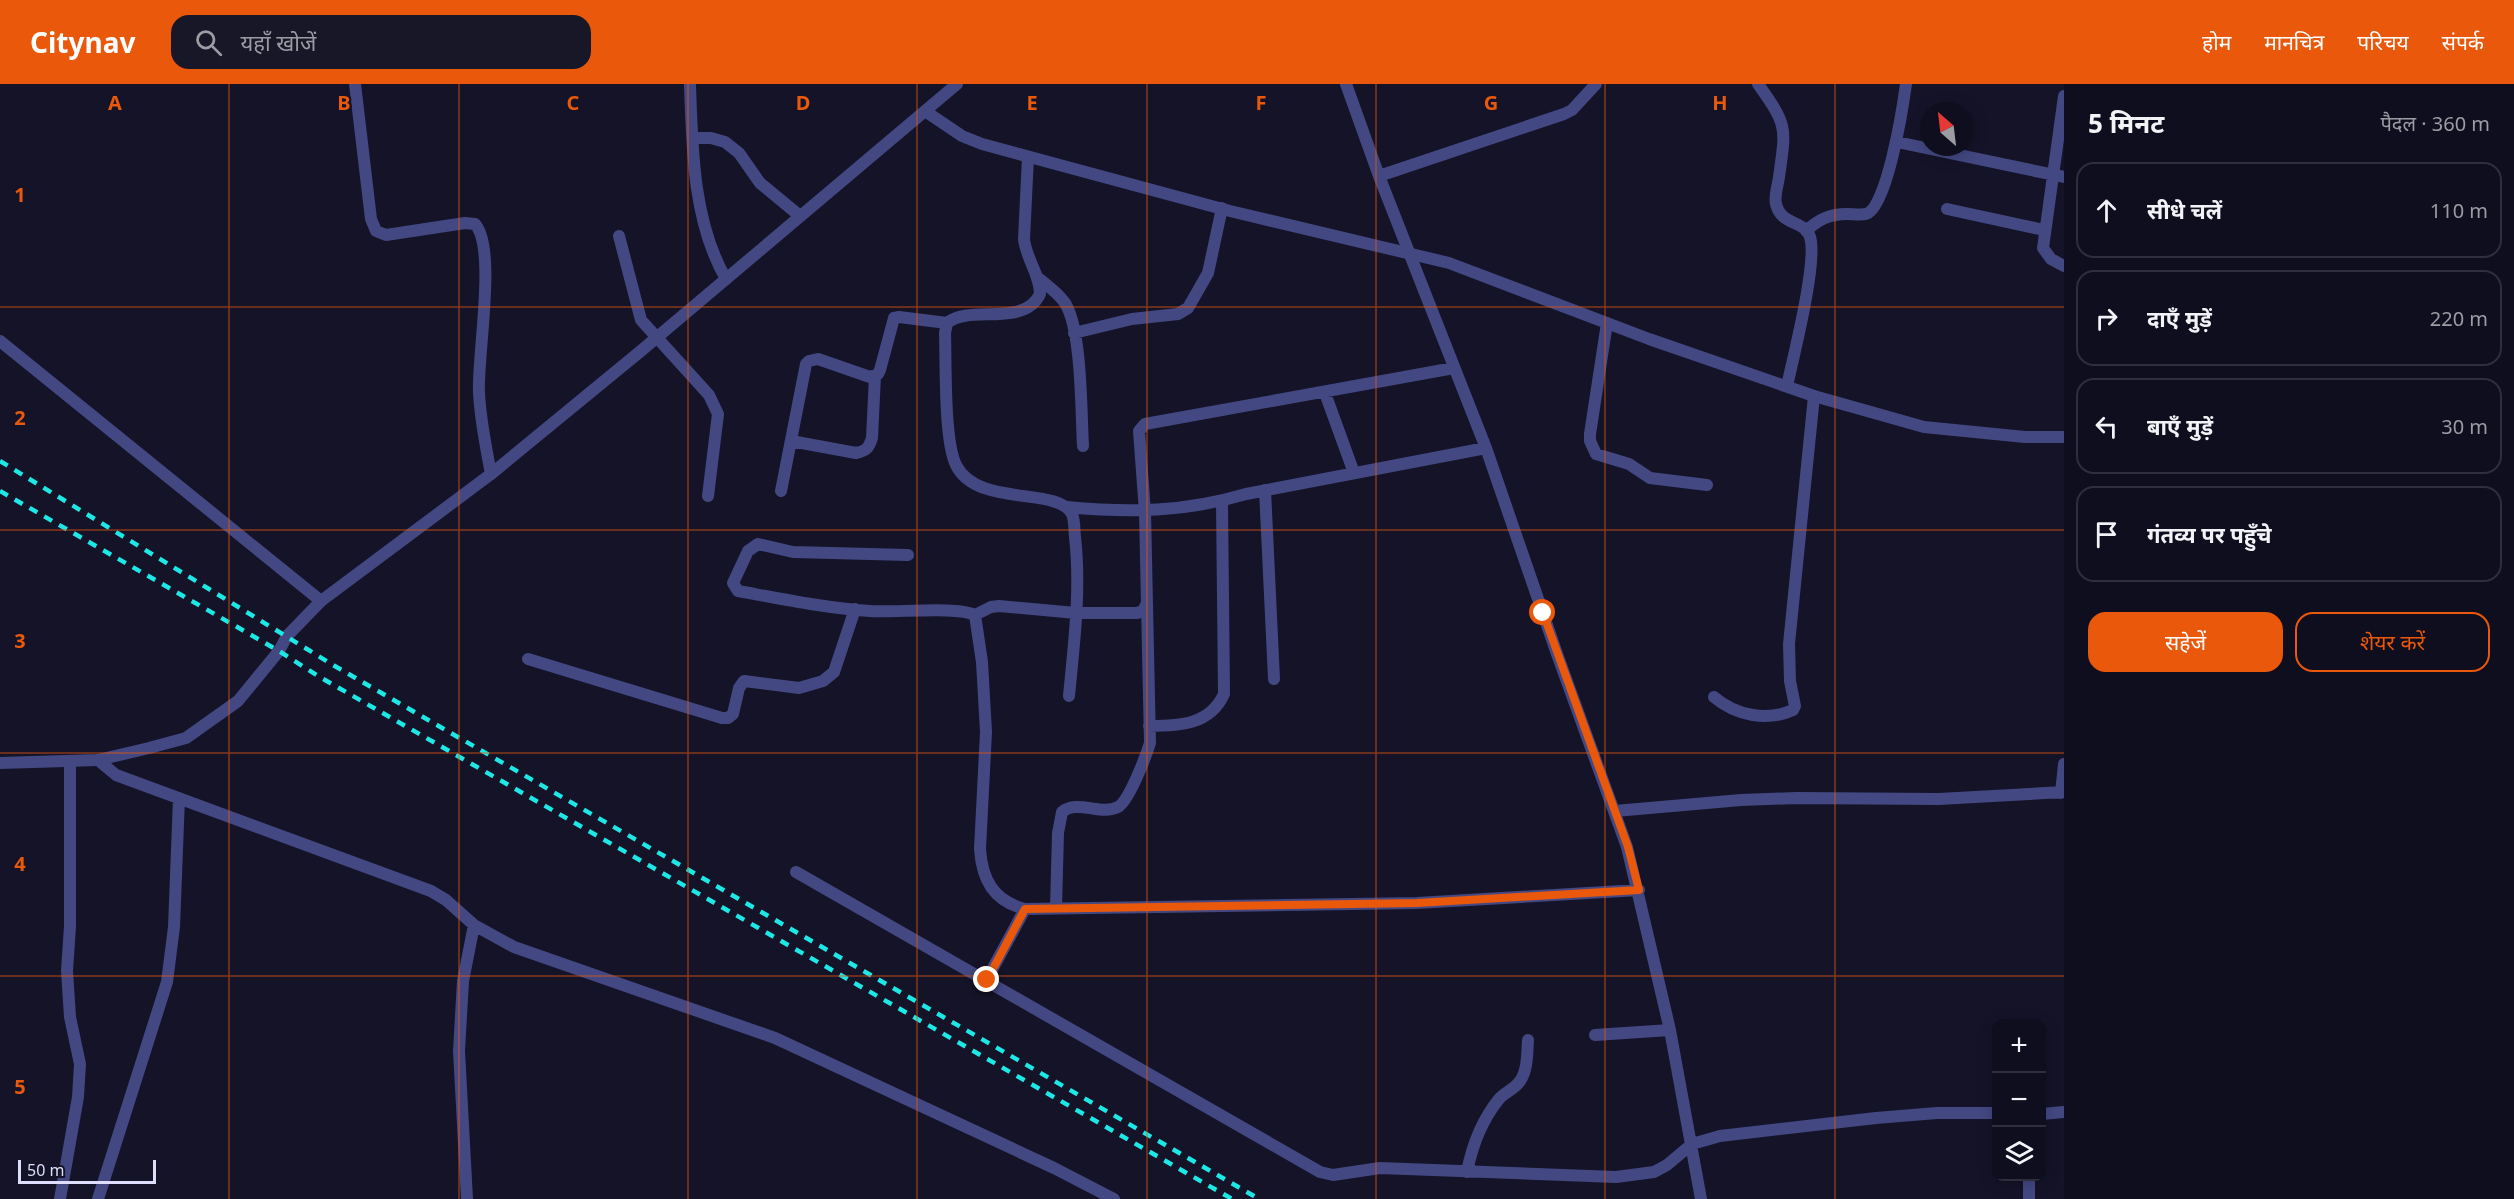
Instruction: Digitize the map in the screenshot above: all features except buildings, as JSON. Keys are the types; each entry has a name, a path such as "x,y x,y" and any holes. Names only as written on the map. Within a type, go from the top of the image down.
{"street":[{"path":"355,84 371,219 376,231 386,235 465,223 475,224 479,228 482,239 485,285 479,390 491,474"},
{"path":"690,84 697,188 707,240 726,279"},
{"path":"0,763 98,760 186,738 238,701 279,651 287,636 321,601 491,474 957,84"},
{"path":"1346,84 1379,176 1486,448 1557,654 1628,847 1670,1030 1701,1199"},
{"path":"1379,176 1564,114 1572,110 1596,84"},
{"path":"1758,84 1778,112 1785,135 1775,202 1779,214 1785,220 1806,231 1812,243 1806,291 1787,386"},
{"path":"1806,231 1817,221 1833,215 1867,214 1873,210 1897,142 1906,84"},
{"path":"2064,96 2058,176 2044,230 2043,248 2051,259 2064,266"},
{"path":"925,111 962,136 982,144 1222,208 1449,263 1607,323 1814,396 1924,427 2025,437 2064,437"},
{"path":"694,138 711,138 725,142 743,159 760,183 800,216"},
{"path":"1897,142 2058,176"},
{"path":"791,441 856,453 869,447 872,438 875,376 880,370 894,318 947,323 957,318 1015,313 1033,304 1040,294 1035,267 1025,248 1024,239 1028,157"},
{"path":"1074,333 1132,319 1178,314 1188,308 1208,273 1222,208"},
{"path":"1947,209 2044,230"},
{"path":"619,236 638,313 646,327 709,395 718,414 708,496"},
{"path":"1038,278 1064,303 1074,333 1083,446"},
{"path":"947,323 945,333 950,437 957,467 975,484 988,490 1059,503 1067,507 1145,512 1222,501 1265,490 1486,448"},
{"path":"1607,323 1590,434 1592,447 1596,454 1629,464 1650,478 1707,485"},
{"path":"0,341 321,601"},
{"path":"781,492 806,364 809,360 818,359 870,377 875,376"},
{"path":"1056,908 1059,818 1065,810 1071,807 1109,810 1122,803 1148,751 1145,512 1139,431 1145,424 1454,368"},
{"path":"1325,393 1354,473"},
{"path":"1714,697 1733,710 1762,716 1793,711 1796,706 1790,681 1789,644 1814,396"},
{"path":"1265,490 1274,679"},
{"path":"1149,726 1191,723 1204,718 1214,711 1224,694 1222,501"},
{"path":"1067,507 1073,516 1077,553 1076,613 1069,696"},
{"path":"908,555 793,552 758,544 748,551 733,582 738,591 791,601 855,609 958,611 975,615 991,607 999,606 1076,613 1137,613 1143,611 1146,605"},
{"path":"528,659 728,718 734,714 739,688 744,681 799,688 823,681 834,672 855,609"},
{"path":"975,615 982,662 986,732 981,867 990,889 1014,906 1025,909 1417,903 1639,890"},
{"path":"98,760 116,775 431,891 446,900 474,925 514,947 775,1038 1054,1168 1114,1199"},
{"path":"60,1199 78,1096 80,1064 70,1017 67,971 70,926 70,761"},
{"path":"1614,812 1785,798 1939,799 2062,792 2064,764"},
{"path":"98,1199 167,982 174,927 179,798"},
{"path":"796,872 1320,1172 1333,1175 1380,1168 1616,1177 1654,1172 1692,1144 1720,1136 1937,1113 1992,1113"},
{"path":"987,980 1025,909"},
{"path":"467,1199 459,1051 463,981 474,925"},
{"path":"1595,1035 1670,1030"},
{"path":"1467,1172 1471,1153 1485,1121 1498,1100 1520,1082 1526,1064 1528,1040"},
{"path":"2046,1116 2064,1112"},
{"path":"2029,1181 2029,1199"}],"railway":[{"path":"0,461 333,665 1259,1199"},
{"path":"0,491 279,651 318,676 1232,1199"}],"route":[{"path":"987,980 1025,909 1417,903 1639,890 1628,847 1543,613"}]}
